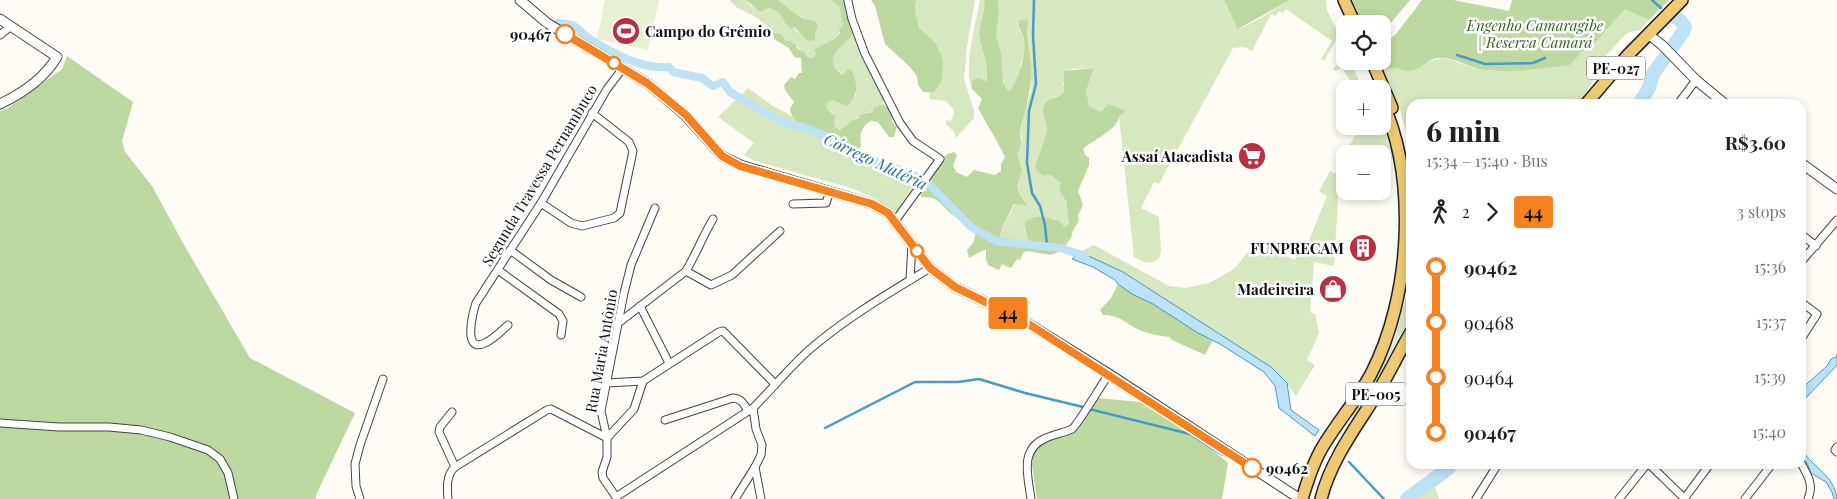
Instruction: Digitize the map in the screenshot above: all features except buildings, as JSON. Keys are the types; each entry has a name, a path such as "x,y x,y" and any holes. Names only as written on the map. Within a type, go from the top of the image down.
{"main road":[{"path":"1337,0 1343,15"},
{"path":"1344,0 1351,15"},
{"name":"PE-027","path":"1590,99 1650,32 1682,0"},
{"path":"1376,70 1397,122 1406,159"},
{"name":"PE-005","path":"1391,123 1402,171 1406,229"},
{"name":"PE-005","path":"1301,499 1311,470 1324,444 1359,395 1380,354 1399,295 1406,256"},
{"name":"PE-005","path":"1321,499 1325,484 1339,454 1374,398 1406,341"}],"street":[{"path":"520,0 547,23 623,68 666,97 686,115 722,156 740,166 872,204 888,213 930,268 955,287 1024,321 1301,499"},
{"path":"848,1 852,19 866,54 900,122 913,141 940,158 920,188 894,221"},
{"path":"0,19 57,57 40,79 0,104"},
{"path":"0,35 11,26"},
{"path":"1650,32 1696,80 1720,99"},
{"name":"Segunda Travessa Pernambuco","path":"508,325 485,344 480,345 471,338 471,322 476,303 541,203 607,89 623,68"},
{"path":"1682,99 1696,80"},
{"path":"541,203 571,223 582,226 614,218 620,213 633,151 629,142 592,113"},
{"path":"1806,167 1837,189"},
{"path":"793,204 826,203 830,191"},
{"name":"Rua Maria Antônio","path":"655,208 631,265 617,324 601,411 607,438 607,456 602,472 606,484 616,497 751,410"},
{"path":"617,324 686,271 713,219"},
{"path":"1806,257 1837,220"},
{"path":"686,271 711,285 732,275 780,231"},
{"path":"1806,238 1816,246"},
{"path":"910,280 912,244"},
{"path":"510,250 550,280 581,297"},
{"path":"751,410 795,362 837,328 930,268"},
{"path":"498,270 559,314 563,321 561,335"},
{"path":"640,306 669,363"},
{"path":"1806,306 1817,314 1806,330"},
{"path":"607,383 643,381 719,332 724,331 775,384"},
{"path":"1031,499 1026,471 1030,449 1042,439 1073,428 1108,374"},
{"path":"360,499 356,486 355,464 383,379"},
{"path":"448,499 447,484 451,471 455,467 547,410 551,409 607,438 634,409 643,381"},
{"path":"665,420 732,398 739,399 751,410 762,450 755,467 734,499"},
{"path":"452,412 440,427 439,432 455,467"},
{"path":"0,423 58,427 109,426 141,430 170,437 208,450 220,460 228,474 234,499"},
{"path":"755,467 761,499"},
{"path":"1476,499 1495,469"},
{"path":"1619,499 1644,469"},
{"path":"1653,469 1684,499 1706,469"},
{"path":"1745,499 1768,469"},
{"path":"1804,469 1810,479 1811,486 1808,499"}],"green space":[{"name":"Campo do Grêmio","path":"605,0 659,0 648,50 597,39"},
{"path":"730,0 746,0 751,6 765,10 769,8 781,13 785,20 800,34 807,20 778,0 830,0 839,6 843,26 833,40 826,45 817,47 817,54 812,58 780,37 755,17 737,7"},
{"path":"746,0 778,0 802,18 816,22 818,27 815,33 815,40 808,41 794,27 792,29 788,26 781,15 775,10 769,8 760,12"},
{"path":"830,0 846,0 853,34 839,48 833,58 833,63 842,75 848,69 852,70 856,88 856,92 848,106 832,100 826,104 827,109 835,116 835,127 840,130 853,120 859,118 860,115 872,112 874,108 883,104 894,113 892,121 897,127 894,137 889,137 878,122 871,121 862,132 861,146 858,151 843,142 807,128 794,119 790,109 794,102 785,90 784,85 791,77 795,79 799,73 802,73 801,58 794,57 789,48 774,39 772,30 774,33 781,34 786,41 796,45 796,48 812,58 817,54 814,50 836,37 840,33 839,29 843,26 839,6"},
{"path":"871,0 917,0 915,11 919,28 935,42 943,60 942,80 934,92 923,92 918,85 917,76 885,44 875,6"},
{"path":"917,0 975,0 964,79 974,111 974,118 956,138 954,132 946,124 946,120 950,121 953,117 954,110 946,101 930,99 929,92 934,91 942,80 935,42 919,28 915,11"},
{"path":"980,0 984,0 984,4 979,35 987,75 986,82 972,80 972,89 969,70 970,58"},
{"path":"984,0 998,0 999,9 996,35 1001,53 1003,82 1007,90 1010,91 1013,86 1023,57 1024,42 1019,21 1028,19 1027,33 1031,63 1030,90 1021,127 1021,144 1017,153 1022,171 1019,176 1018,190 1028,205 1014,204 1002,228 999,241 1029,244 1025,222 1033,218 1058,219 1065,228 1069,223 1066,201 1059,190 1061,183 1051,175 1044,176 1037,171 1035,165 1047,131 1043,114 1044,107 1049,100 1062,94 1065,71 1094,68 1086,91 1089,106 1101,112 1108,104 1126,111 1110,130 1083,149 1085,155 1089,158 1089,165 1078,191 1083,205 1078,215 1078,223 1066,244 1057,253 1053,254 1027,251 1023,253 1020,260 1017,259 1011,268 1002,264 999,270 988,265 986,249 969,258 967,250 973,243 976,232 950,213 938,201 933,198 921,197 920,192 938,162 943,157 954,152 957,155 953,166 956,172 967,177 974,170 995,175 1001,171 1001,164 1005,157 978,108 982,99 972,89 972,80 979,78 986,82 987,75 979,35"},
{"path":"998,0 1224,0 1239,29 1290,0 1326,0 1327,10 1336,29 1336,40 1324,61 1321,59 1332,41 1286,9 1283,13 1279,11 1276,16 1271,14 1252,51 1244,47 1233,48 1159,184 1154,182 1141,208 1159,217 1161,251 1159,259 1146,262 1134,257 1119,117 1126,111 1101,112 1088,106 1086,91 1094,68 1072,69 1063,83 1064,88 1061,95 1052,98 1043,112 1047,133 1035,165 1047,174 1055,176 1061,184 1070,220 1065,229 1058,219 1051,219 1024,228 1029,244 999,241 1002,228 1015,204 1028,204 1018,192 1017,153 1022,137 1021,130 1025,108 1031,92 1031,60 1027,26 1019,28 1023,36 1025,52 1021,62 1020,76 1010,91 1007,90 1000,70 997,46"},
{"path":"1224,0 1290,0 1238,29"},
{"path":"1352,0 1410,0 1391,23 1391,15 1359,15"},
{"name":"Engenho Camaragibe | Reserva Camará","path":"1422,0 1453,0 1509,11 1512,0 1669,0 1649,20 1625,9 1589,49 1586,47 1570,65 1528,70 1497,71 1480,69 1449,59 1438,58 1414,70 1391,69 1391,38"},
{"path":"1625,8 1649,20 1640,30 1627,33 1598,64 1591,86 1581,99 1406,99 1406,132 1400,109 1391,90 1391,80 1386,80 1382,71 1391,70 1393,67 1414,71 1425,63 1442,58 1486,70 1512,70 1550,60 1586,47 1589,48"},
{"path":"853,34 885,96 880,107 853,120 840,130 835,127 833,113 827,109 825,104 832,100 842,103 856,95 855,81 845,71 842,75 833,63 835,53"},
{"path":"67,56 133,102 122,141 125,152 152,186 250,358 355,413 316,495 316,499 0,499 0,111 8,108 62,69"},
{"path":"1343,70 1354,70 1359,80 1350,80"},
{"path":"748,88 773,106 792,116 795,120 844,142 854,150 914,171 924,178 897,213 873,197 848,187 755,161 744,155 754,143 718,117"},
{"path":"1355,135 1387,135 1389,145 1350,145"},
{"path":"1330,171 1335,174 1336,172 1336,200 1338,200 1334,266 1314,262 1310,312 1315,314 1319,333 1307,360 1315,365 1296,396 1271,367 1123,272 1080,252 1094,245 1169,286 1186,288 1209,283 1234,269 1258,240 1294,260 1309,240 1327,196 1319,191"},
{"path":"1118,284 1213,340 1205,355 1169,337 1142,331 1119,318 1103,315 1100,310 1111,298"},
{"path":"1406,297 1406,326 1396,341 1376,384 1350,423 1353,415 1374,383 1394,341"},
{"path":"1098,398 1140,402 1186,427 1228,463 1222,499 1037,499 1031,459 1039,441 1068,433"},
{"path":"1433,481 1439,499 1407,499 1408,497"}],"water":[{"path":"1080,252 1123,272 1271,367 1287,383 1291,410 1319,430 1315,436 1279,408 1275,386 1264,372 1153,304 1132,294 1115,280 1093,267 1072,259"},
{"path":"1837,354 1837,365 1806,398 1806,385 1827,366 1831,359 1836,357"},
{"path":"1806,455 1832,483 1837,499 1834,499 1826,482 1811,473"}],"waterway":[{"path":"1034,0 1033,35 1036,84 1029,111 1027,163 1032,193 1040,206 1045,225 1047,246"},
{"path":"1652,0 1661,8"},
{"path":"1642,99 1649,88 1653,74 1683,32 1685,27 1675,17"},
{"name":"Córrego Matéria","path":"557,23 569,24 577,28 591,40 628,60 649,66 669,67 673,72 702,78 713,86 723,82 730,92 784,123 803,127 839,141 858,155 911,174 929,184 971,227 996,241 1061,248 1085,256"},
{"path":"1457,55 1485,64 1533,63 1545,58"},
{"path":"825,428 915,382 958,382 979,379 1025,393 1083,407"},
{"path":"1089,409 1190,434 1223,455"},
{"name":"Córrego Matéria","path":"1349,462 1384,499"},
{"path":"1407,499 1448,469"}],"bus line":[{"name":"44","path":"565,34 647,83 666,97 686,115 722,156 740,166 784,177 872,204 888,213 930,268 955,287 1024,321 1252,468"}],"place":[{"name":"Campo do Grêmio","path":"626,31"},
{"name":"90467","path":"565,34"},
{"name":"Assaí Atacadista","path":"1252,156"},
{"name":"FUNPRECAM","path":"1363,248"},
{"name":"Madeireira","path":"1333,289"},
{"name":"90462","path":"1252,468"}]}
